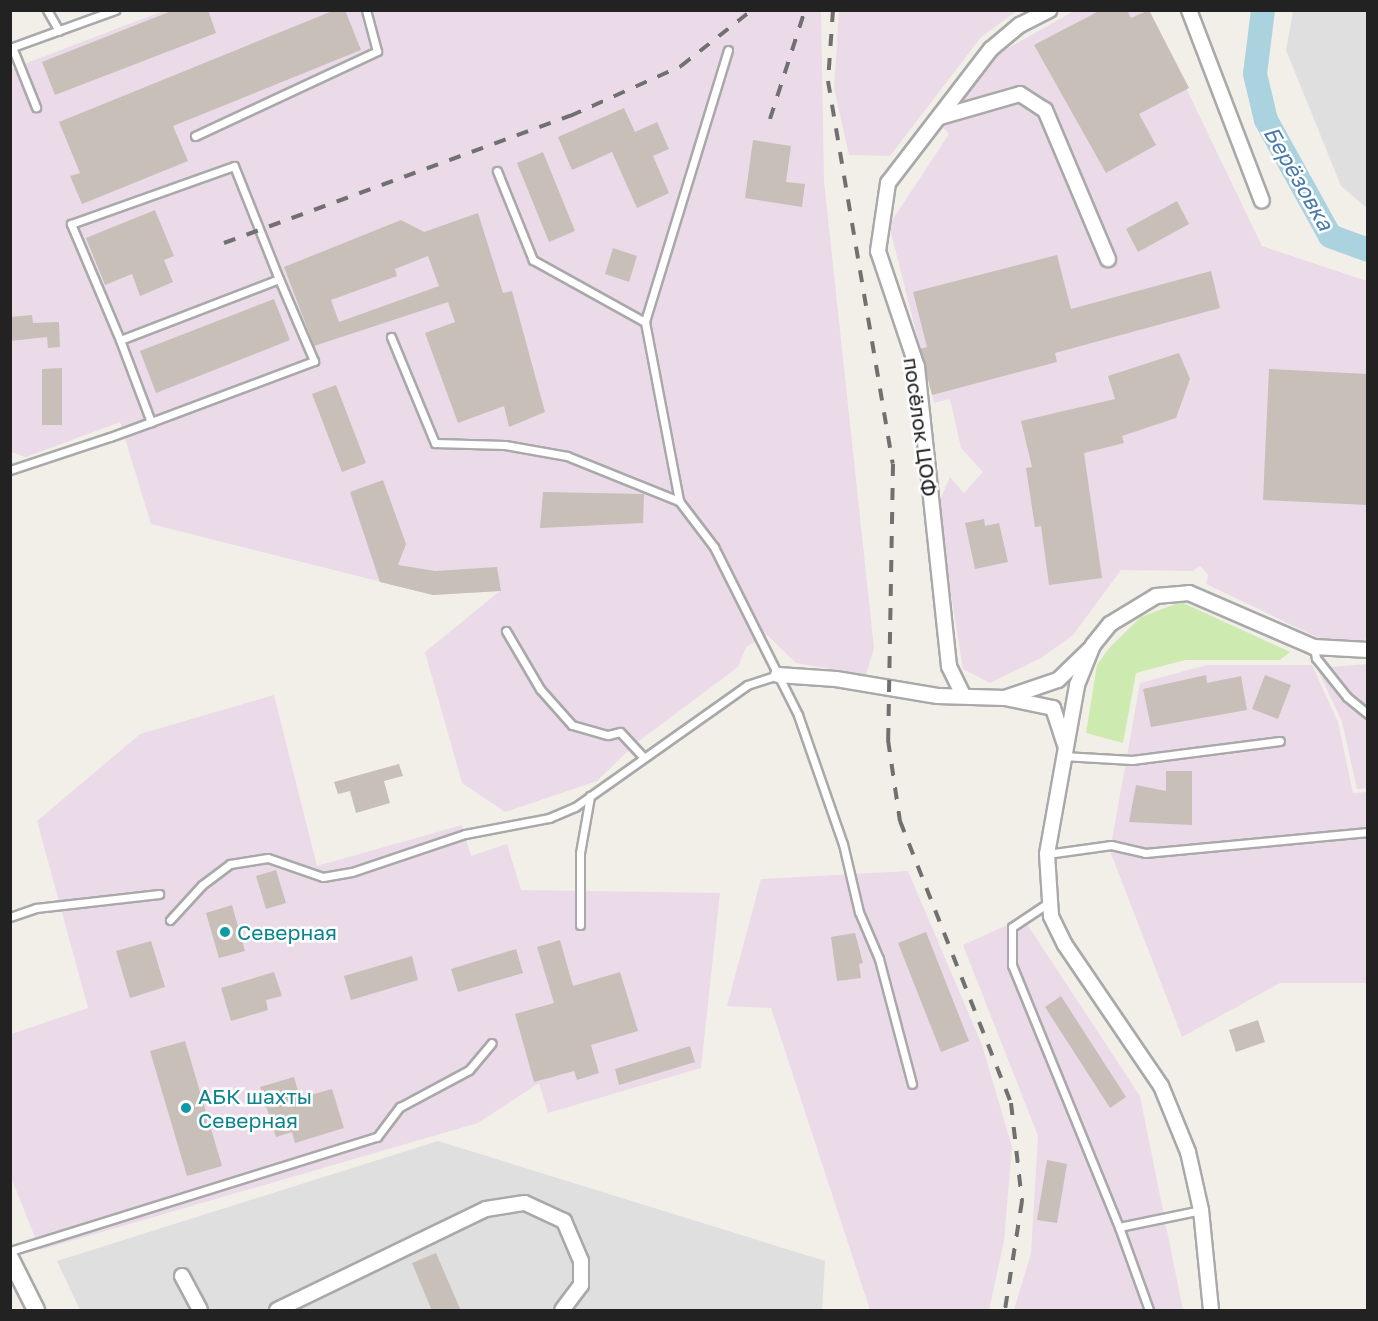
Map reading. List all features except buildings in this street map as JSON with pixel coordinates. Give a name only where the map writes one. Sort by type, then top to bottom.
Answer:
[{"type":"street","name":"посёлок ЦОФ","points":[[963,695],[949,666],[917,367],[878,252],[888,183],[991,49],[1020,25],[1048,10]]},
{"type":"street","points":[[1189,10],[1262,201]]},
{"type":"street","points":[[940,117],[1020,94],[1046,110],[1108,260]]},
{"type":"street","points":[[1005,698],[1058,680],[1129,609],[1156,596],[1188,592],[1314,647],[1368,650]]},
{"type":"street","points":[[1094,645],[1077,686],[1064,751],[1047,854],[1048,903],[1065,945],[1161,1086],[1188,1152],[1201,1210],[1211,1311]]},
{"type":"street","points":[[777,675],[1005,698],[1053,708],[1064,751]]},
{"type":"street","points":[[277,1311],[486,1209],[525,1203],[564,1221],[581,1261],[582,1285],[562,1311]]},
{"type":"street","points":[[10,1258],[36,1311]]},
{"type":"street","points":[[182,1276],[200,1311]]},
{"type":"lane","points":[[47,10],[59,31]]},
{"type":"lane","points":[[36,107],[11,47],[115,10]]},
{"type":"lane","points":[[195,136],[377,51],[366,10]]},
{"type":"lane","points":[[728,50],[645,322],[679,501],[714,547],[798,715],[825,789],[860,912],[879,959],[912,1084]]},
{"type":"lane","points":[[10,470],[150,422],[314,362],[234,166],[71,224],[120,340],[150,422]]},
{"type":"lane","points":[[497,171],[533,260],[645,322]]},
{"type":"lane","points":[[120,340],[279,279]]},
{"type":"lane","points":[[391,337],[435,443],[505,445],[567,456],[679,501]]},
{"type":"lane","points":[[506,631],[540,689],[572,725],[608,735],[620,732],[643,757]]},
{"type":"lane","points":[[1314,647],[1316,658],[1347,697],[1368,714]]},
{"type":"lane","points":[[170,920],[202,885],[230,864],[268,858],[323,877],[352,872],[465,834],[549,818],[590,796],[747,685],[777,675]]},
{"type":"lane","points":[[1064,751],[1132,760],[1280,741]]},
{"type":"lane","points":[[580,925],[580,853],[590,796]]},
{"type":"lane","points":[[1047,854],[1111,845],[1145,853],[1368,832]]},
{"type":"lane","points":[[10,917],[36,908],[159,894]]},
{"type":"lane","points":[[1048,903],[1012,927],[1012,965],[1119,1227],[1149,1311]]},
{"type":"lane","points":[[10,1251],[377,1137],[400,1107],[469,1070],[492,1043]]},
{"type":"lane","points":[[1119,1227],[1201,1210]]},
{"type":"shaded area","points":[[839,10],[1017,11],[981,37],[890,156],[849,155],[834,88]]},
{"type":"shaded area","points":[[163,11],[821,11],[824,181],[874,648],[866,675],[796,663],[767,635],[746,647],[738,667],[635,744],[597,781],[505,812],[462,783],[425,652],[500,591],[433,595],[151,524],[120,422],[26,457],[11,452],[11,69]]},
{"type":"shaded area","points":[[1074,11],[1149,11],[1262,246],[1367,281],[1367,638],[1357,645],[1325,641],[1206,584],[1208,575],[1200,566],[1193,571],[1121,570],[1073,635],[1041,658],[990,683],[963,669],[937,507],[950,477],[964,493],[983,472],[961,448],[950,399],[934,403],[889,225],[949,134],[941,125],[987,60]]},
{"type":"shaded area","points":[[1293,11],[1367,11],[1367,208],[1341,186],[1286,50]]},
{"type":"shaded area","points":[[1367,664],[1367,788],[1357,789],[1342,722],[1317,668]]},
{"type":"shaded area","points":[[1207,665],[1312,665],[1338,722],[1353,793],[1367,792],[1367,983],[1280,983],[1182,1037],[1110,851],[1140,683]]},
{"type":"shaded area","points":[[274,695],[317,866],[462,825],[471,856],[507,844],[521,890],[720,893],[701,1068],[548,1113],[539,1083],[478,1123],[40,1250],[11,1177],[11,1034],[88,1008],[37,821],[140,734]]},
{"type":"shaded area","points":[[908,871],[982,1045],[1012,1147],[1004,1241],[989,1310],[870,1310],[771,1008],[727,1006],[761,879]]},
{"type":"shaded area","points":[[1023,918],[1140,1096],[1183,1310],[1014,1310],[1031,1253],[1038,1136],[963,945]]},
{"type":"shaded area","points":[[438,1141],[825,1261],[822,1310],[80,1310],[57,1261]]},
{"type":"green space","points":[[1181,602],[1290,652],[1280,660],[1185,660],[1136,673],[1123,743],[1086,733],[1097,665],[1109,648],[1141,617]]},
{"type":"waterway","name":"Берёзовка","points":[[1263,10],[1255,74],[1266,120],[1330,236],[1368,250]]},
{"type":"railway","points":[[224,243],[570,116],[681,66],[752,10]]},
{"type":"railway","points":[[770,119],[805,10]]},
{"type":"railway","points":[[833,10],[828,81],[893,464],[888,740],[900,821],[1011,1103],[1022,1201],[1005,1310]]},
{"type":"place","name":"Северная","points":[[225,932]]},
{"type":"place","name":"АБК шахты Северная","points":[[186,1108]]}]
